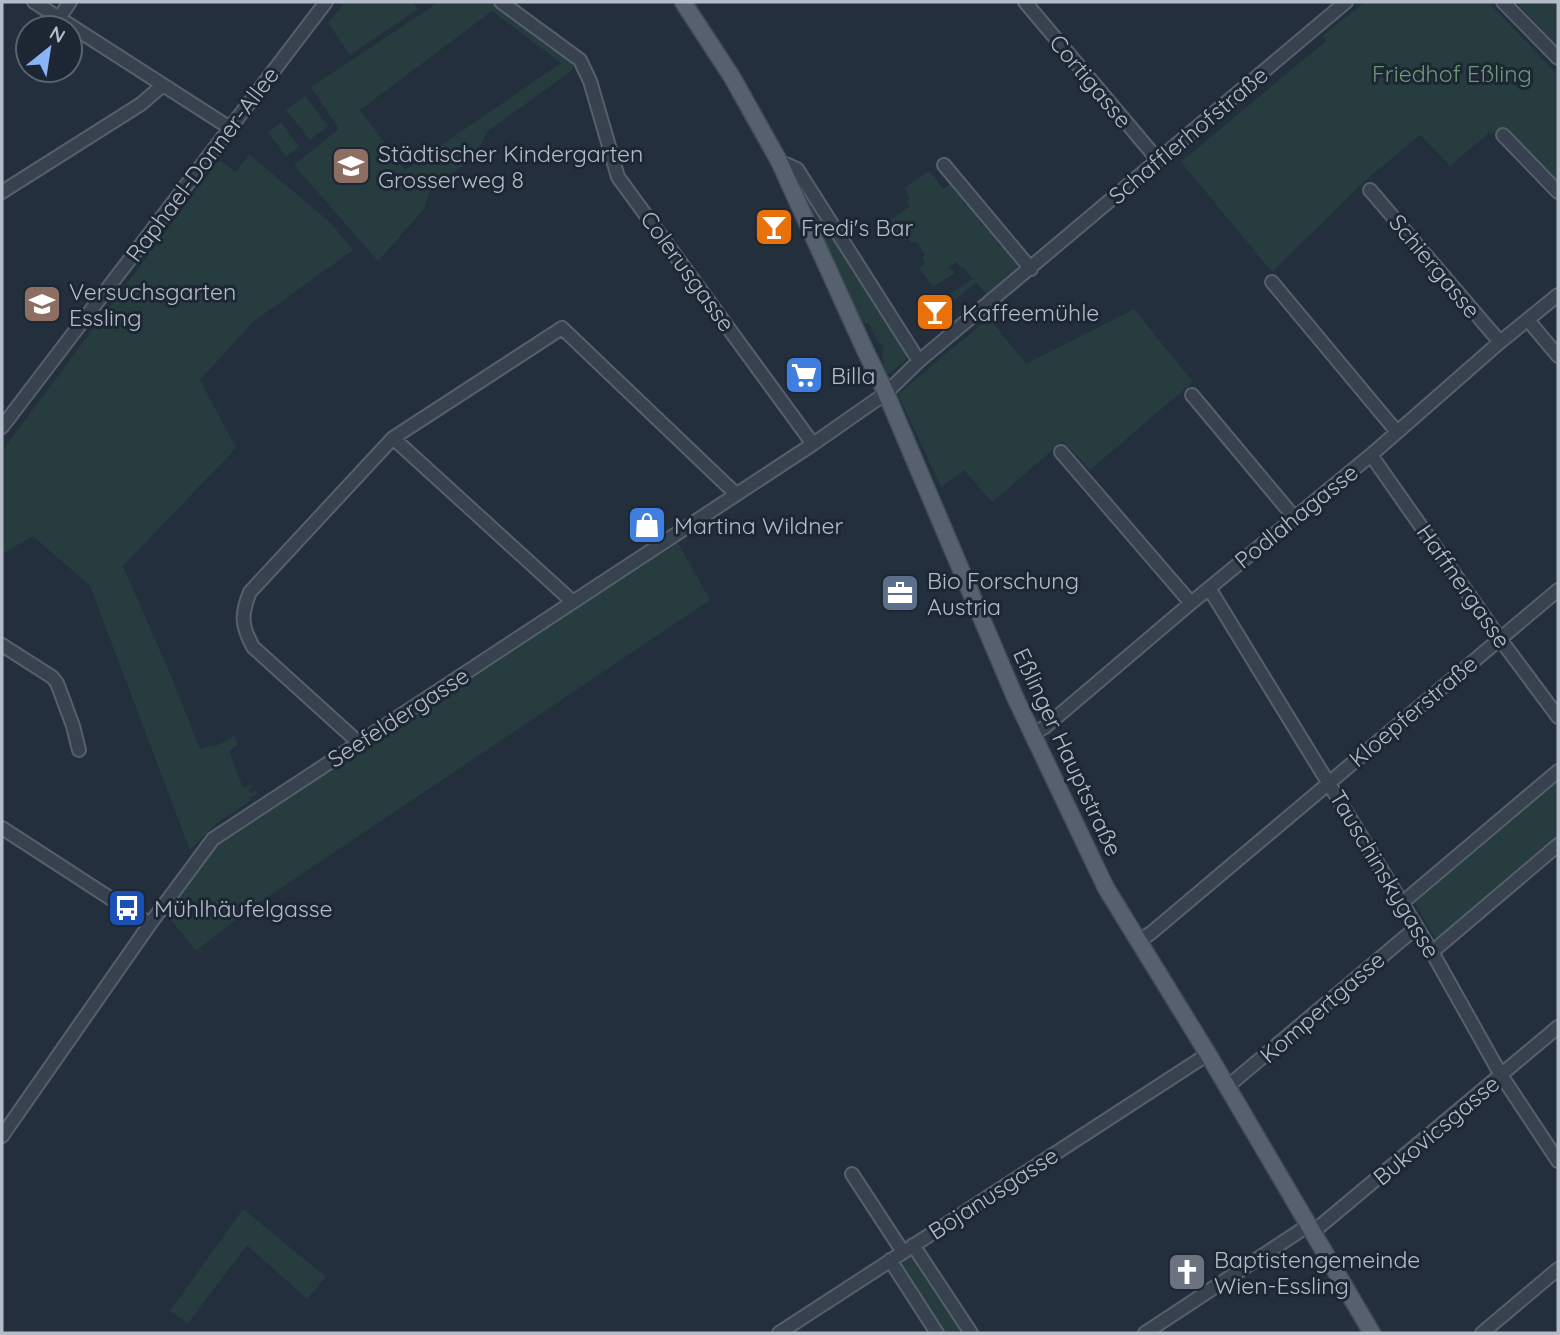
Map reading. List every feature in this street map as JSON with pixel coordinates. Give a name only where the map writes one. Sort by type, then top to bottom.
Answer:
[{"type":"main road","name":"Eßlinger Hauptstraße","points":[[683,2],[732,77],[779,161],[886,393],[1015,697],[1106,888],[1373,1333]]},
{"type":"street","points":[[34,2],[53,14]]},
{"type":"street","name":"Raphael-Donner-Allee","points":[[2,427],[326,2]]},
{"type":"street","name":"Colerusgasse","points":[[501,2],[580,60],[590,81],[618,177],[813,444]]},
{"type":"street","name":"Cortigasse","points":[[1025,2],[1158,160]]},
{"type":"street","name":"Schafflerhofstraße","points":[[886,393],[919,361],[1346,2]]},
{"type":"street","points":[[1503,2],[1558,58]]},
{"type":"street","points":[[84,34],[230,128]]},
{"type":"street","points":[[2,192],[141,104],[163,85]]},
{"type":"street","points":[[1503,135],[1558,192]]},
{"type":"street","name":"Eßlinger Hauptstraße","points":[[779,161],[797,169],[919,361]]},
{"type":"street","points":[[944,165],[1031,269]]},
{"type":"street","name":"Schiergasse","points":[[1370,190],[1500,342]]},
{"type":"street","points":[[1272,282],[1397,432]]},
{"type":"street","name":"Podlahagasse","points":[[1032,734],[1045,727],[1371,455],[1558,295]]},
{"type":"street","points":[[1528,320],[1558,356]]},
{"type":"street","points":[[358,742],[253,647],[244,628],[244,607],[250,592],[393,438],[562,328],[737,494]]},
{"type":"street","name":"Seefeldergasse","points":[[2,1136],[150,923],[213,839],[813,444],[886,393]]},
{"type":"street","points":[[1192,395],[1294,517]]},
{"type":"street","points":[[393,438],[573,602]]},
{"type":"street","points":[[1061,452],[1191,603]]},
{"type":"street","name":"Haffnergasse","points":[[1371,455],[1558,717]]},
{"type":"street","name":"Tauschinskygasse","points":[[1209,588],[1432,952],[1501,1075],[1558,1161]]},
{"type":"street","name":"Kloepferstraße","points":[[1139,941],[1558,590]]},
{"type":"street","points":[[2,645],[52,677],[73,726],[79,750]]},
{"type":"street","points":[[1402,904],[1558,771]]},
{"type":"street","points":[[4,834],[150,923]]},
{"type":"street","points":[[1432,952],[1558,845]]},
{"type":"street","name":"Kompertgasse","points":[[1227,1087],[1417,927]]},
{"type":"street","name":"Bukovicsgasse","points":[[1146,1333],[1311,1228],[1558,1027]]},
{"type":"street","name":"Bojanusgasse","points":[[779,1333],[1208,1054]]},
{"type":"street","points":[[852,1174],[971,1333]]},
{"type":"street","points":[[890,1260],[937,1333]]},
{"type":"street","points":[[1482,1333],[1558,1269]]},
{"type":"green space","points":[[345,2],[412,2],[418,9],[350,55],[328,23]]},
{"type":"green space","points":[[439,2],[490,2],[575,65],[570,72],[488,131],[474,156],[429,192],[424,209],[378,261],[294,165],[339,129],[311,87]],"holes":[[[492,11],[561,63],[405,170],[360,110]]]},
{"type":"green space","name":"Friedhof Eßling","points":[[1365,2],[1488,2],[1558,75],[1558,182],[1503,126],[1497,132],[1490,132],[1450,166],[1420,135],[1368,178],[1272,272],[1181,162],[1326,41],[1323,36]]},
{"type":"green space","points":[[1516,2],[1558,2],[1558,46]]},
{"type":"green space","points":[[305,96],[328,126],[310,140],[286,110]]},
{"type":"green space","points":[[281,122],[299,147],[286,157],[268,132]]},
{"type":"green space","points":[[249,154],[331,223],[353,250],[253,322],[200,380],[236,448],[123,566],[200,749],[212,745],[214,747],[234,736],[238,745],[229,751],[243,788],[252,784],[248,789],[251,793],[256,790],[258,793],[217,823],[190,850],[90,586],[33,536],[2,554],[2,451],[219,160],[236,172]]},
{"type":"green space","points":[[793,171],[908,353],[906,360],[889,374],[885,373],[882,343],[879,344],[869,323],[865,324],[856,316],[790,172]]},
{"type":"green space","points":[[929,171],[943,189],[953,182],[966,197],[962,202],[966,206],[971,203],[983,217],[979,222],[982,226],[987,222],[1000,237],[996,242],[1000,247],[1005,243],[1022,263],[986,294],[976,282],[944,309],[935,298],[942,293],[945,297],[973,279],[956,262],[949,267],[955,273],[933,287],[919,268],[925,263],[922,258],[925,255],[915,241],[911,243],[897,233],[892,237],[884,225],[910,206],[907,201],[910,198],[904,188]]},
{"type":"green space","points":[[1134,309],[1193,382],[1090,470],[1063,441],[992,502],[964,470],[941,487],[898,394],[989,318],[1026,364]]},
{"type":"green space","points":[[678,543],[710,600],[247,911],[196,951],[167,915],[215,847],[310,781]]},
{"type":"green space","points":[[1558,780],[1558,837],[1437,941],[1415,903]]},
{"type":"green space","points":[[243,1209],[326,1277],[307,1299],[247,1245],[188,1323],[170,1311]]},
{"type":"green space","points":[[909,1255],[918,1261],[966,1333],[941,1333],[901,1270],[904,1258]]},
{"type":"place","name":"Städtischer Kindergarten Grosserweg 8","points":[[351,166]]},
{"type":"place","name":"Fredi's Bar","points":[[774,227]]},
{"type":"place","name":"Versuchsgarten Essling","points":[[42,304]]},
{"type":"place","name":"Kaffeemühle","points":[[935,312]]},
{"type":"place","name":"Billa","points":[[804,375]]},
{"type":"place","name":"Martina Wildner","points":[[647,525]]},
{"type":"place","name":"Bio Forschung Austria","points":[[900,593]]},
{"type":"place","name":"Mühlhäufelgasse","points":[[127,908]]},
{"type":"place","name":"Baptistengemeinde Wien-Essling","points":[[1187,1272]]}]
